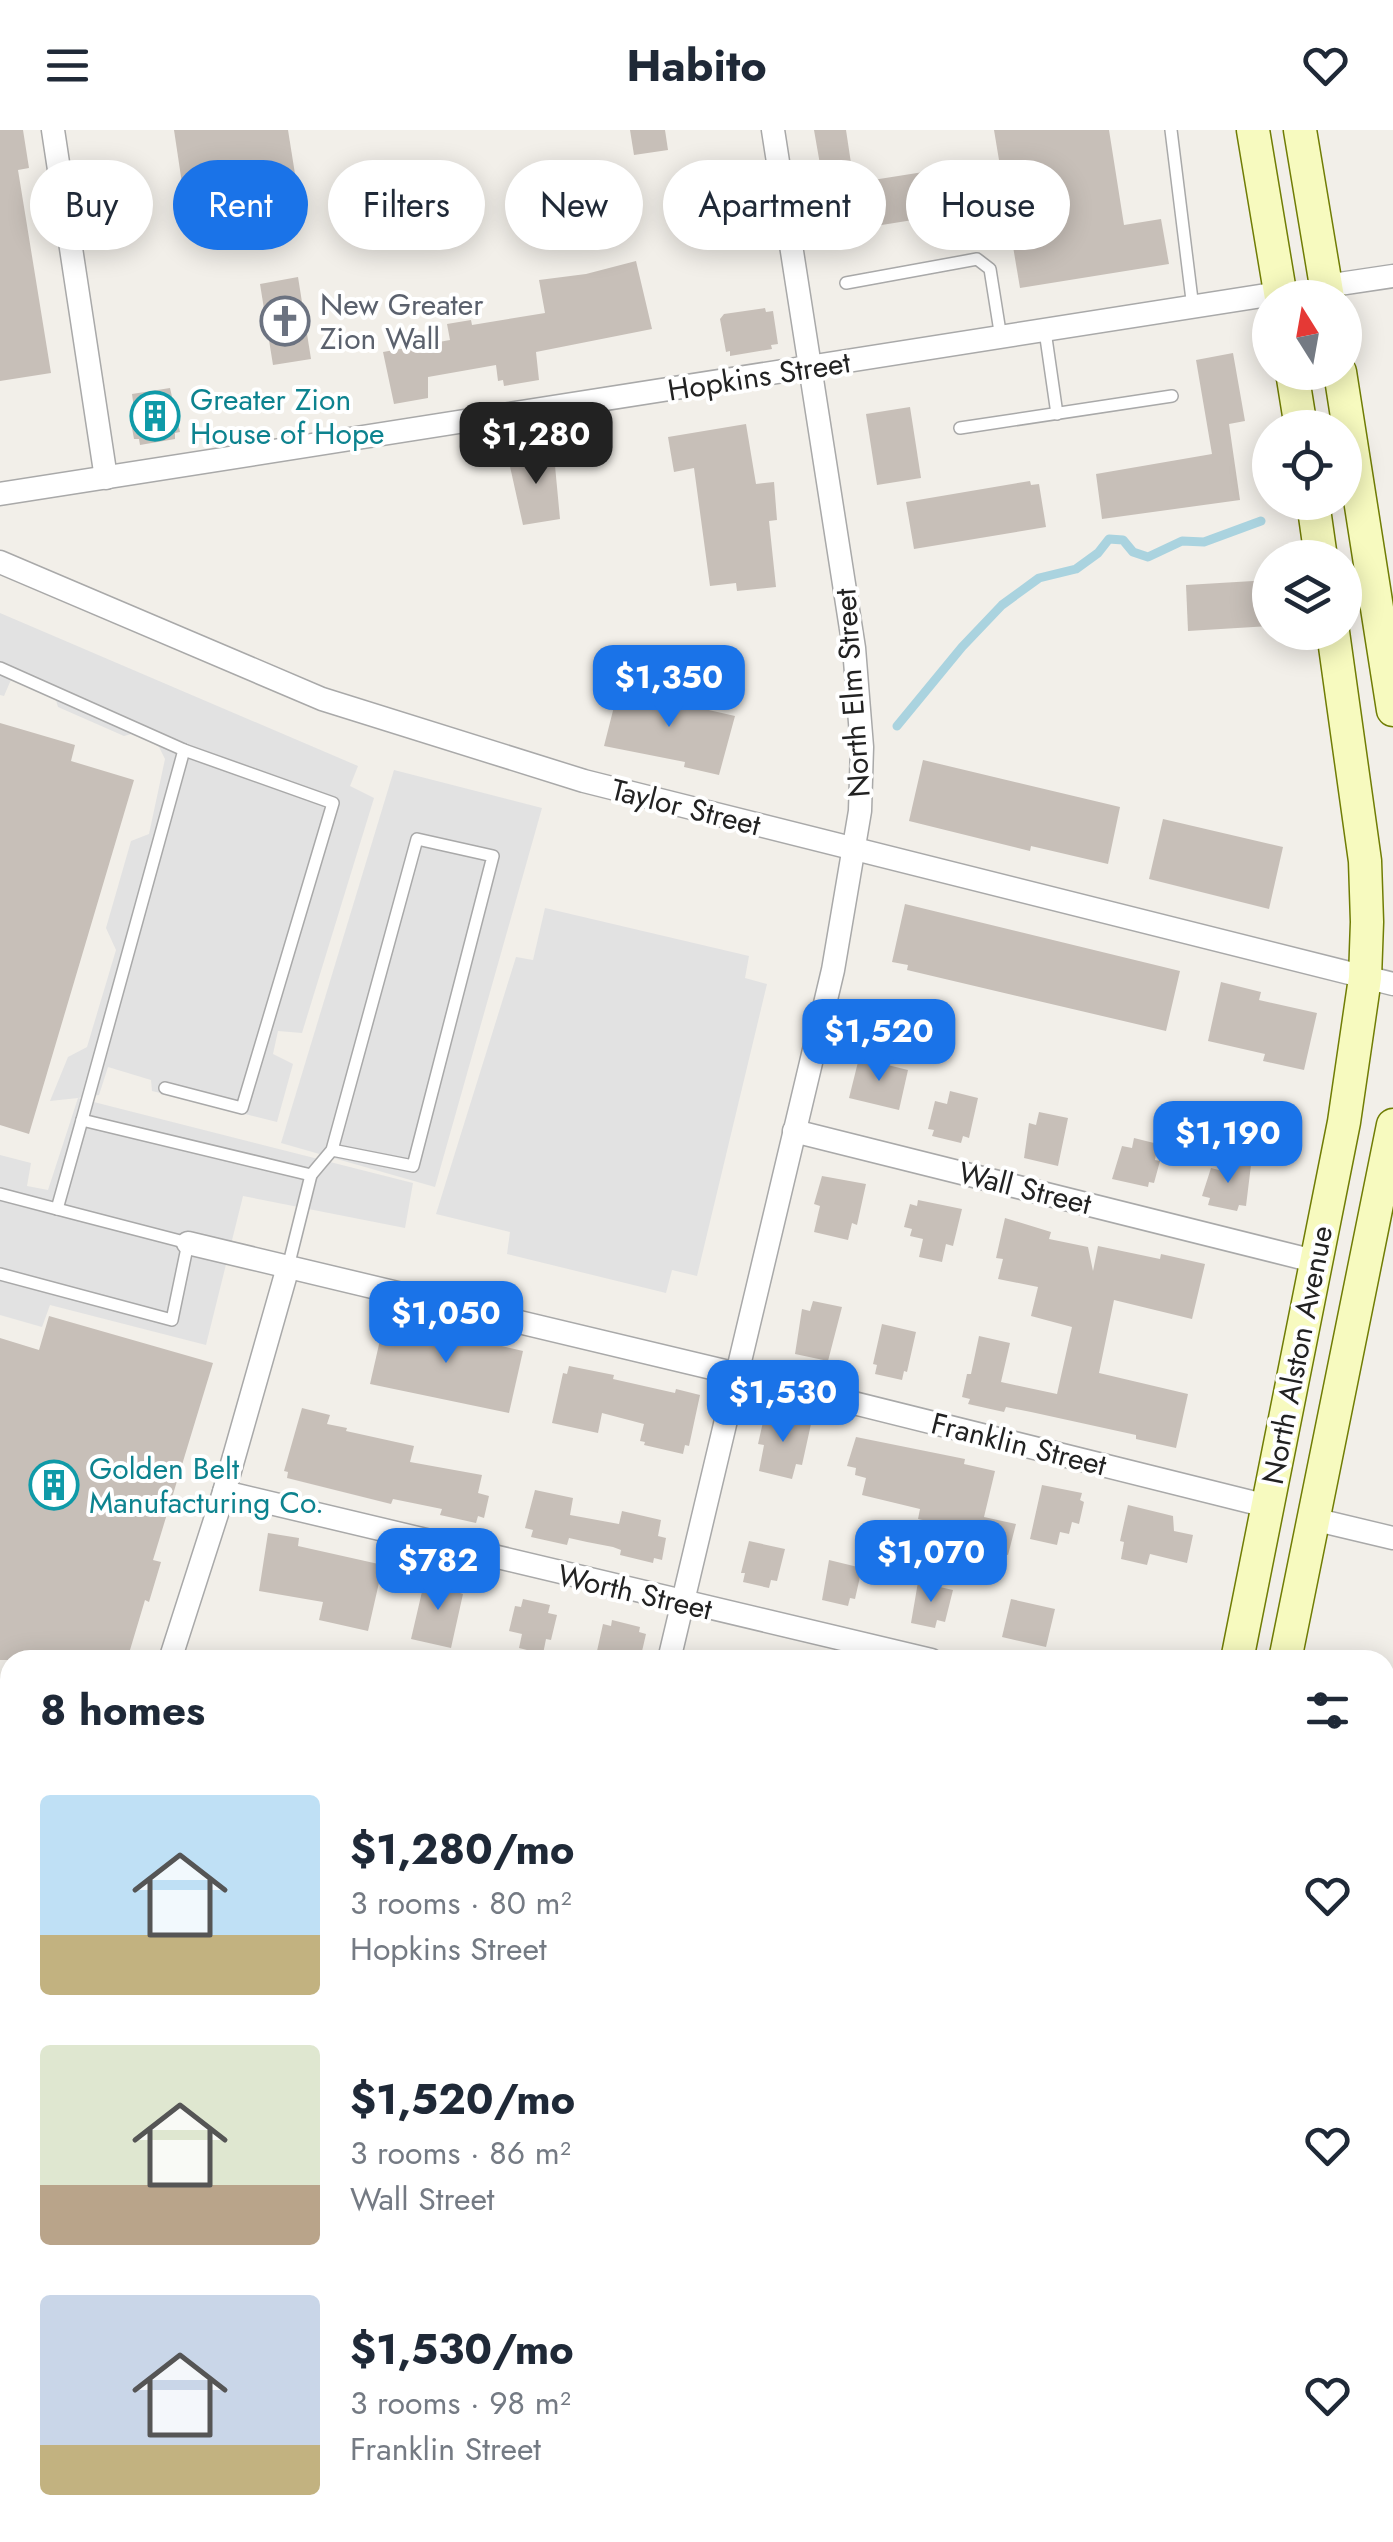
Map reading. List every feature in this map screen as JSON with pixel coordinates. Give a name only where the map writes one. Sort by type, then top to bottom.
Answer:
[{"type":"main road","points":[[1253,130],[1277,280]]},
{"type":"main road","points":[[1300,130],[1325,280]]},
{"type":"main road","points":[[1343,390],[1393,710]]},
{"type":"main road","name":"North Alston Avenue","points":[[1238,1650],[1314,1261],[1379,981],[1367,922],[1365,860],[1336,650]]},
{"type":"main road","name":"North Alston Avenue","points":[[1286,1650],[1393,1125]]},
{"type":"street","points":[[53,130],[106,478]]},
{"type":"street","name":"North Elm Street","points":[[671,1650],[833,970],[854,850],[862,773],[854,648],[773,130]]},
{"type":"street","points":[[1362,284],[1393,276]]},
{"type":"street","name":"Hopkins Street","points":[[0,494],[1252,300]]},
{"type":"street","name":"Taylor Street","points":[[0,562],[322,699],[584,781],[1379,981]]},
{"type":"street","name":"Wall Street","points":[[794,1130],[1314,1261]]},
{"type":"street","name":"Franklin Street","points":[[188,1243],[1267,1506]]},
{"type":"street","points":[[173,1650],[224,1492],[288,1267]]},
{"type":"street","name":"Worth Street","points":[[224,1492],[886,1650]]},
{"type":"street","points":[[1313,1519],[1393,1538]]},
{"type":"lane","points":[[1171,130],[1193,308]]},
{"type":"lane","points":[[846,283],[977,259],[990,268],[1002,338]]},
{"type":"lane","points":[[1046,331],[1056,414]]},
{"type":"lane","points":[[960,428],[1172,396]]},
{"type":"lane","points":[[0,668],[184,750],[333,803],[242,1108],[165,1088]]},
{"type":"lane","points":[[56,1209],[184,750]]},
{"type":"lane","points":[[288,1267],[311,1175],[332,1150],[418,839],[492,856],[414,1166],[332,1150]]},
{"type":"lane","points":[[82,1120],[311,1175]]},
{"type":"lane","points":[[0,1194],[188,1243],[172,1320],[0,1274]]},
{"type":"shaded area","points":[[0,613],[358,766],[350,786],[374,798],[302,1033],[278,1031],[273,1054],[293,1064],[277,1122],[152,1091],[151,1080],[108,1067],[99,1095],[50,1101],[68,1057],[87,1047],[116,950],[106,928],[131,841],[149,834],[165,759],[159,747],[138,732],[124,736],[58,707],[53,690],[13,675],[4,696],[0,695]]},
{"type":"shaded area","points":[[394,770],[542,808],[435,1187],[281,1143]]},
{"type":"shaded area","points":[[545,908],[749,956],[745,978],[767,984],[697,1276],[672,1270],[666,1293],[507,1254],[510,1232],[436,1214],[516,957],[533,960]]},
{"type":"shaded area","points":[[78,1098],[413,1183],[405,1228],[243,1196],[206,1345],[50,1305],[42,1327],[0,1315],[0,1155],[31,1163],[27,1186],[48,1190]]},
{"type":"building","points":[[0,130],[23,130],[29,168],[18,170],[51,373],[0,381]]},
{"type":"building","points":[[174,130],[288,130],[293,160],[178,160]]},
{"type":"building","points":[[630,130],[665,130],[668,150],[634,155]]},
{"type":"building","points":[[814,130],[846,130],[851,160],[819,160]]},
{"type":"building","points":[[994,130],[1109,130],[1124,225],[1161,219],[1169,264],[1020,288],[1014,250],[1070,250],[1070,160],[999,160]]},
{"type":"building","points":[[906,175],[906,221],[886,224],[886,178]]},
{"type":"building","points":[[636,261],[652,329],[536,352],[539,380],[504,386],[503,380],[498,381],[496,365],[428,377],[428,398],[394,404],[383,352],[450,340],[447,324],[471,320],[472,325],[545,313],[539,280],[586,274]]},
{"type":"building","name":"New Greater Zion Wall","points":[[298,277],[311,359],[273,365],[260,284]]},
{"type":"building","points":[[765,308],[766,312],[773,311],[778,344],[771,345],[772,349],[730,356],[720,319],[724,314]]},
{"type":"building","points":[[1233,353],[1245,421],[1229,424],[1240,500],[1102,519],[1096,474],[1212,454],[1196,360]]},
{"type":"building","name":"Greater Zion House of Hope","points":[[170,388],[180,432],[175,433],[175,439],[140,445],[139,439],[134,439],[130,417],[135,416],[132,394]]},
{"type":"building","points":[[910,407],[921,478],[877,485],[866,414]]},
{"type":"building","points":[[746,424],[756,484],[774,482],[777,520],[769,521],[776,587],[737,591],[736,583],[710,586],[694,468],[674,472],[668,437]]},
{"type":"building","points":[[548,449],[549,456],[554,455],[560,519],[523,525],[509,462],[524,460],[523,453]]},
{"type":"building","points":[[1030,481],[1031,485],[1039,484],[1046,527],[914,549],[906,502]]},
{"type":"building","points":[[1252,581],[1252,627],[1188,631],[1186,585]]},
{"type":"building","points":[[620,683],[658,693],[656,698],[735,716],[719,775],[684,767],[685,762],[604,746]]},
{"type":"building","points":[[0,723],[75,745],[71,761],[134,780],[29,1134],[0,1125]]},
{"type":"building","points":[[923,760],[1120,807],[1108,864],[1031,846],[1030,851],[909,821]]},
{"type":"building","points":[[1163,819],[1283,847],[1269,909],[1149,879]]},
{"type":"building","points":[[905,904],[1180,971],[1166,1031],[907,970],[908,965],[892,962]]},
{"type":"building","points":[[1221,982],[1261,992],[1259,1000],[1317,1013],[1304,1070],[1263,1061],[1265,1054],[1208,1041]]},
{"type":"building","points":[[859,1058],[908,1070],[899,1110],[849,1098]]},
{"type":"building","points":[[950,1091],[978,1098],[969,1138],[963,1136],[961,1143],[932,1136],[934,1130],[928,1129],[935,1101],[947,1104]]},
{"type":"building","points":[[1039,1112],[1068,1118],[1058,1166],[1024,1158],[1029,1123],[1036,1125]]},
{"type":"building","points":[[1134,1138],[1158,1144],[1155,1160],[1160,1161],[1154,1183],[1149,1182],[1148,1187],[1112,1179],[1122,1146],[1132,1148]]},
{"type":"building","points":[[1226,1160],[1251,1165],[1246,1206],[1239,1205],[1237,1211],[1208,1205],[1210,1198],[1202,1196],[1211,1168],[1223,1171]]},
{"type":"building","points":[[822,1176],[866,1184],[857,1225],[852,1223],[848,1240],[814,1232],[820,1206],[814,1204]]},
{"type":"building","points":[[918,1200],[962,1209],[953,1246],[946,1244],[942,1262],[919,1257],[923,1239],[910,1236],[912,1229],[904,1227],[910,1204],[917,1206]]},
{"type":"building","points":[[1005,1218],[1051,1232],[1049,1239],[1088,1247],[1093,1271],[1098,1246],[1205,1264],[1192,1319],[1114,1300],[1099,1373],[1188,1394],[1176,1448],[1031,1412],[1006,1407],[1004,1412],[968,1404],[970,1399],[962,1397],[979,1336],[1010,1343],[1001,1382],[1057,1394],[1072,1327],[1031,1316],[1038,1287],[998,1279],[1003,1259],[996,1258]]},
{"type":"building","points":[[813,1301],[842,1307],[828,1361],[795,1354],[802,1309],[810,1311]]},
{"type":"building","name":"Golden Belt Manufacturing Co.","points":[[49,1316],[213,1363],[153,1560],[161,1562],[130,1650],[0,1650],[0,1338],[39,1350]]},
{"type":"building","points":[[385,1318],[523,1351],[509,1413],[370,1384]]},
{"type":"building","points":[[882,1324],[916,1332],[902,1380],[875,1374],[877,1365],[873,1364]]},
{"type":"building","points":[[569,1366],[675,1393],[676,1389],[700,1395],[689,1446],[685,1445],[683,1454],[644,1445],[640,1441],[644,1424],[602,1413],[598,1433],[552,1423],[563,1373],[567,1374]]},
{"type":"building","points":[[302,1408],[330,1415],[327,1424],[347,1428],[346,1431],[414,1446],[410,1462],[482,1475],[478,1493],[489,1496],[484,1518],[478,1516],[476,1523],[440,1515],[442,1509],[393,1499],[391,1504],[287,1478],[288,1472],[284,1471]]},
{"type":"building","points":[[765,1413],[811,1424],[802,1465],[796,1464],[792,1479],[759,1471],[764,1445],[758,1444]]},
{"type":"building","points":[[856,1437],[965,1459],[964,1464],[995,1471],[984,1517],[1016,1524],[1008,1555],[970,1547],[973,1531],[918,1519],[920,1509],[862,1495],[866,1478],[855,1475],[856,1468],[847,1466]]},
{"type":"building","points":[[1042,1485],[1082,1493],[1079,1524],[1072,1522],[1069,1534],[1060,1532],[1057,1545],[1030,1539]]},
{"type":"building","points":[[535,1490],[573,1498],[570,1515],[619,1524],[622,1511],[661,1520],[658,1536],[666,1538],[662,1560],[654,1558],[653,1563],[620,1555],[621,1550],[613,1547],[569,1538],[567,1545],[531,1537],[533,1530],[525,1528]]},
{"type":"building","points":[[1128,1505],[1173,1516],[1174,1531],[1193,1535],[1187,1563],[1150,1554],[1147,1565],[1121,1559],[1124,1542],[1120,1541]]},
{"type":"building","points":[[268,1533],[299,1538],[298,1546],[383,1565],[368,1631],[319,1620],[323,1602],[259,1591]]},
{"type":"building","points":[[749,1541],[785,1549],[777,1581],[771,1580],[769,1588],[743,1582],[745,1573],[741,1573]]},
{"type":"building","points":[[829,1560],[862,1568],[855,1599],[850,1598],[848,1606],[822,1600]]},
{"type":"building","points":[[430,1577],[459,1584],[457,1592],[463,1594],[451,1648],[411,1639],[424,1583],[429,1584]]},
{"type":"building","points":[[918,1582],[953,1590],[945,1622],[937,1620],[935,1628],[911,1623]]},
{"type":"building","points":[[523,1599],[550,1605],[548,1613],[557,1615],[551,1640],[546,1639],[544,1650],[519,1648],[522,1634],[509,1631],[515,1606],[521,1607]]},
{"type":"building","points":[[1011,1599],[1055,1609],[1046,1647],[1002,1637]]},
{"type":"building","points":[[612,1620],[640,1627],[639,1632],[646,1634],[642,1650],[597,1650],[603,1624],[611,1626]]},
{"type":"waterway","points":[[897,726],[1002,605],[1039,578],[1076,569],[1109,539],[1123,540],[1133,552],[1148,557],[1182,541],[1204,542],[1261,521]]},
{"type":"place","name":"New Greater Zion Wall","points":[[285,321]]},
{"type":"place","name":"Greater Zion House of Hope","points":[[155,416]]},
{"type":"place","name":"Golden Belt Manufacturing Co.","points":[[54,1485]]}]
